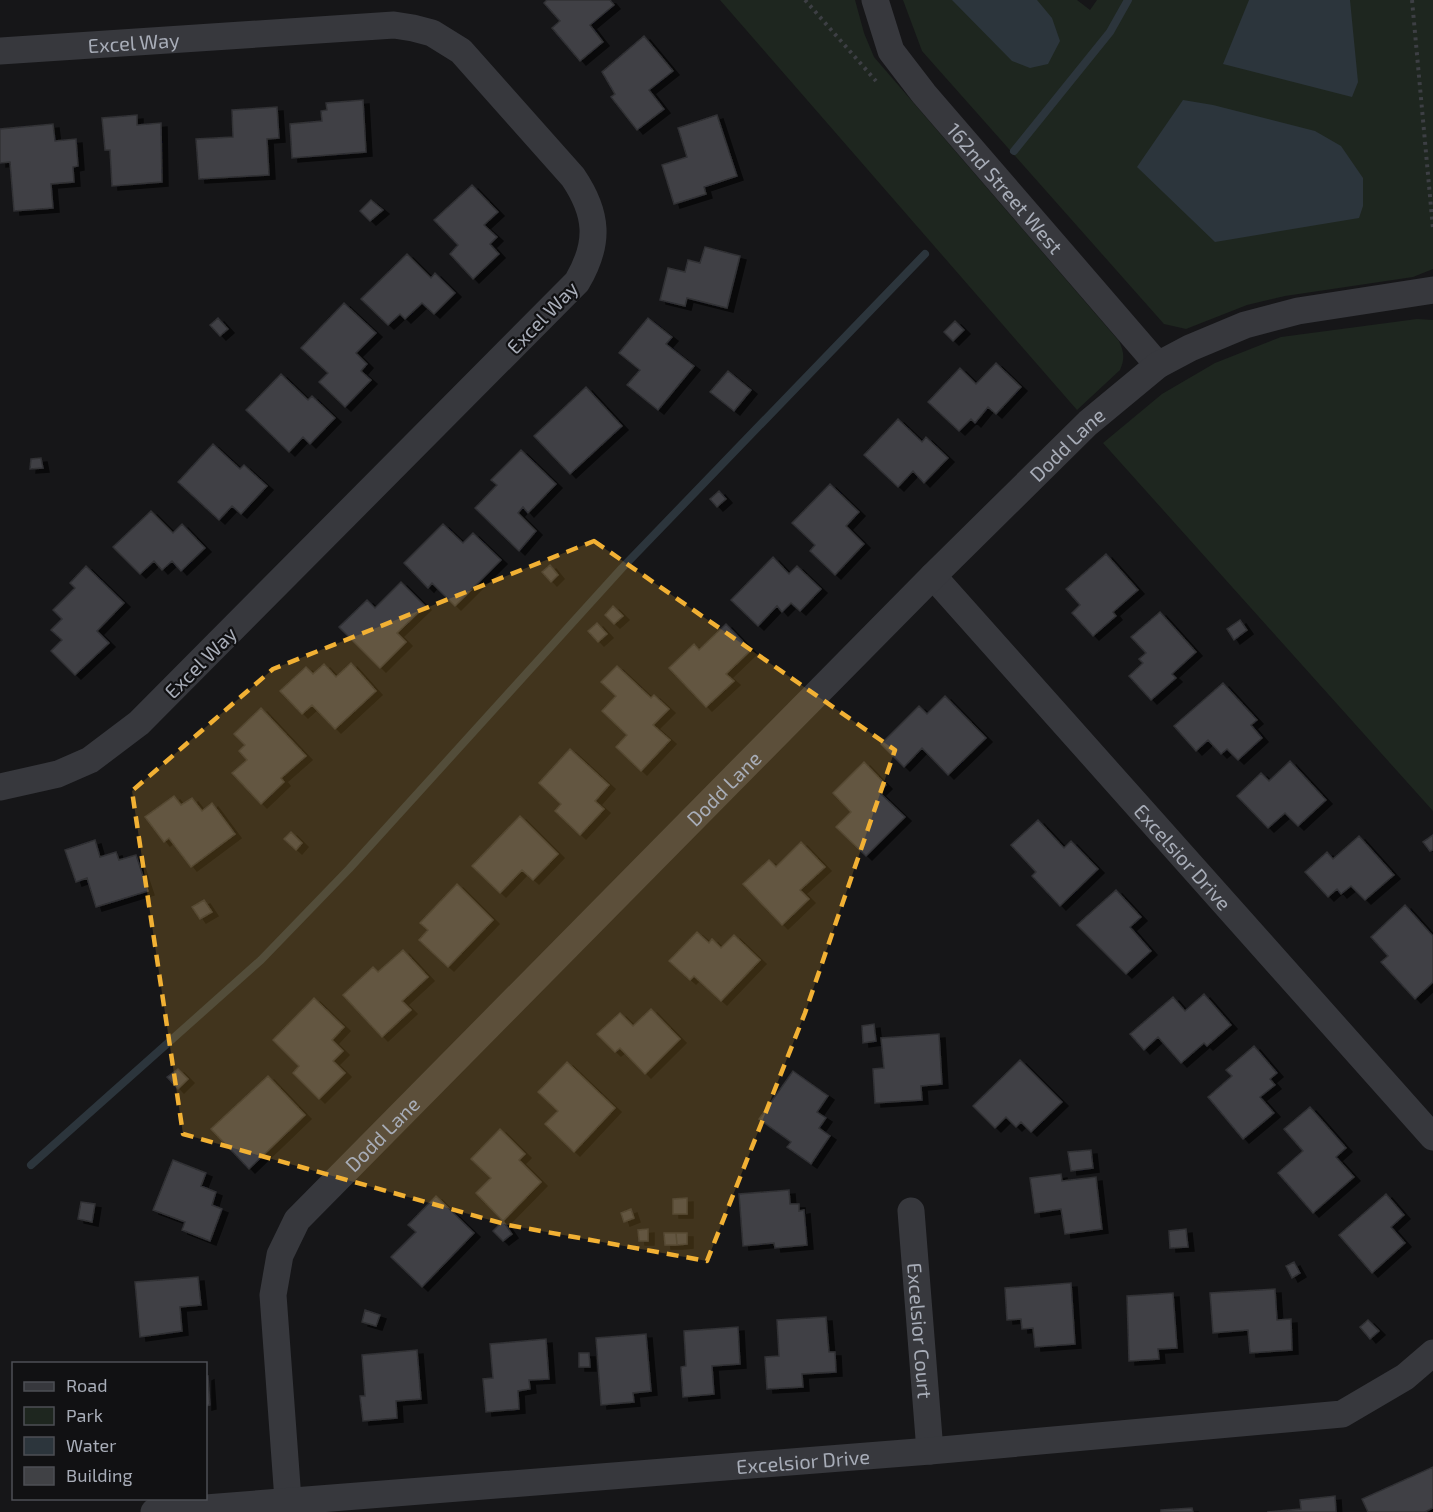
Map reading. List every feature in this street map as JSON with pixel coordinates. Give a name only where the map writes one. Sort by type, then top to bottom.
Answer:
[{"type":"street","name":"162nd Street West","points":[[875,0],[891,51],[924,94],[1158,365]]},
{"type":"street","name":"Excel Way","points":[[0,51],[394,26],[432,33],[461,51],[573,177],[586,196],[594,232],[592,250],[578,282],[139,723],[90,760],[58,774],[0,787]]},
{"type":"street","name":"Dodd Lane","points":[[288,1500],[273,1295],[280,1255],[297,1220],[933,576],[1088,423],[1158,365],[1190,348],[1245,325],[1298,311],[1433,290]]},
{"type":"street","name":"Excelsior Drive","points":[[933,576],[1433,1137]]},
{"type":"street","name":"Excelsior Court","points":[[911,1211],[930,1450]]},
{"type":"street","name":"Excelsior Drive","points":[[154,1512],[930,1450],[1341,1414],[1405,1377],[1433,1353]]},
{"type":"path","points":[[1412,0],[1433,230]]},
{"type":"highlighted area","points":[[594,541],[895,750],[805,1013],[707,1261],[508,1225],[183,1134],[132,791],[273,669]]},
{"type":"green space","points":[[720,0],[855,0],[864,33],[874,57],[1119,341],[1123,356],[1120,370],[1077,410]]},
{"type":"green space","points":[[903,0],[1077,0],[1090,10],[1097,0],[1433,0],[1433,269],[1413,277],[1285,296],[1247,305],[1186,329],[1164,324],[922,51]]},
{"type":"green space","points":[[1417,319],[1433,320],[1433,811],[1103,443],[1162,394],[1215,363],[1281,337]]},
{"type":"water","points":[[952,0],[1037,0],[1052,18],[1060,41],[1048,64],[1030,68],[1012,61]]},
{"type":"water","points":[[1249,0],[1350,0],[1358,82],[1352,97],[1223,64]]},
{"type":"water","points":[[1183,100],[1213,105],[1315,131],[1341,146],[1363,178],[1363,206],[1359,218],[1215,242],[1137,167]]},
{"type":"building","points":[[547,0],[610,0],[614,5],[590,25],[603,42],[580,61],[552,28],[560,21],[544,3]]},
{"type":"building","points":[[644,36],[673,71],[649,90],[664,109],[637,130],[611,97],[615,94],[602,72]]},
{"type":"building","points":[[363,100],[366,152],[292,158],[290,124],[322,121],[321,111],[327,110],[326,103]]},
{"type":"building","points":[[277,107],[279,138],[267,139],[269,175],[199,179],[196,139],[233,137],[232,110]]},
{"type":"building","points":[[137,115],[137,125],[161,123],[162,182],[112,186],[110,150],[105,150],[102,118]]},
{"type":"building","points":[[717,115],[737,176],[704,187],[706,194],[674,204],[662,165],[687,157],[678,128]]},
{"type":"building","points":[[53,124],[55,141],[76,139],[78,166],[73,167],[74,182],[51,184],[53,208],[14,211],[10,162],[0,163],[0,129]]},
{"type":"building","points":[[472,185],[498,212],[484,225],[497,237],[490,244],[499,254],[473,279],[450,254],[458,245],[434,220]]},
{"type":"building","points":[[371,200],[383,210],[370,221],[360,211]]},
{"type":"building","points":[[705,247],[740,256],[727,308],[687,298],[685,306],[660,300],[668,268],[685,272],[688,260],[700,263]]},
{"type":"building","points":[[407,254],[431,278],[435,273],[455,293],[434,314],[422,303],[405,319],[400,314],[388,325],[361,299]]},
{"type":"building","points":[[344,303],[376,333],[356,353],[367,364],[361,371],[371,380],[345,407],[319,382],[328,373],[301,348]]},
{"type":"building","points":[[218,318],[228,329],[220,336],[210,325]]},
{"type":"building","points":[[648,318],[672,337],[666,344],[694,366],[658,410],[627,385],[640,370],[619,353]]},
{"type":"building","points":[[955,321],[964,330],[953,341],[944,332]]},
{"type":"building","points":[[996,363],[1021,387],[996,414],[988,407],[975,423],[971,419],[959,431],[928,402],[960,368],[976,384]]},
{"type":"building","points":[[728,371],[751,390],[734,411],[710,392]]},
{"type":"building","points":[[281,374],[308,400],[312,396],[335,418],[310,444],[303,437],[289,452],[246,410]]},
{"type":"building","points":[[586,387],[622,426],[570,474],[534,436]]},
{"type":"building","points":[[898,419],[922,442],[926,437],[948,458],[924,483],[913,471],[898,487],[864,455]]},
{"type":"building","points":[[213,444],[240,469],[244,465],[267,486],[241,514],[232,506],[219,520],[178,482]]},
{"type":"building","points":[[521,450],[556,484],[528,513],[523,507],[518,513],[536,531],[519,551],[475,508],[497,485],[491,480]]},
{"type":"building","points":[[41,458],[43,468],[30,469],[31,459]]},
{"type":"building","points":[[830,484],[859,512],[846,526],[864,544],[835,575],[810,551],[815,545],[792,523]]},
{"type":"building","points":[[719,491],[726,499],[717,507],[710,499]]},
{"type":"building","points":[[151,511],[173,533],[182,524],[205,548],[181,571],[172,561],[162,570],[154,561],[140,574],[113,547]]},
{"type":"building","points":[[443,524],[463,543],[473,533],[501,560],[455,606],[432,583],[428,588],[404,563]]},
{"type":"building","points":[[1106,554],[1138,590],[1113,612],[1116,616],[1093,636],[1072,613],[1080,605],[1066,589]]},
{"type":"building","points":[[773,557],[789,574],[797,566],[821,589],[800,611],[791,603],[782,612],[777,606],[758,626],[731,600]]},
{"type":"building","points":[[550,565],[558,575],[551,582],[542,572]]},
{"type":"building","points":[[86,566],[124,603],[97,631],[109,643],[75,675],[51,651],[62,640],[51,630],[62,619],[53,610],[75,588],[70,583]]},
{"type":"building","points":[[401,582],[425,606],[397,633],[406,642],[380,668],[339,627],[367,600],[375,608]]},
{"type":"building","points":[[613,606],[623,616],[614,624],[605,615]]},
{"type":"building","points":[[1160,612],[1196,652],[1172,674],[1176,678],[1151,700],[1129,676],[1143,663],[1139,659],[1146,653],[1131,637]]},
{"type":"building","points":[[1240,620],[1247,630],[1234,640],[1227,629]]},
{"type":"building","points":[[597,623],[607,634],[598,642],[588,631]]},
{"type":"building","points":[[726,624],[751,650],[726,674],[734,681],[706,707],[669,668],[694,644],[699,650]]},
{"type":"building","points":[[351,663],[376,691],[335,729],[312,705],[302,714],[280,691],[306,667],[313,674],[324,664],[336,677]]},
{"type":"building","points":[[617,666],[651,698],[654,695],[669,709],[653,725],[670,740],[641,771],[616,747],[627,735],[602,711],[616,696],[601,682]]},
{"type":"building","points":[[1223,683],[1257,720],[1251,725],[1262,738],[1238,760],[1227,749],[1221,754],[1208,740],[1196,751],[1174,726]]},
{"type":"building","points":[[945,696],[986,738],[948,775],[922,748],[904,767],[881,744],[919,706],[927,714]]},
{"type":"building","points":[[261,708],[306,756],[281,778],[284,782],[261,804],[232,773],[247,760],[239,751],[245,745],[234,734]]},
{"type":"building","points":[[570,749],[609,785],[595,801],[604,809],[580,835],[555,811],[561,804],[539,783]]},
{"type":"building","points":[[1290,761],[1326,800],[1298,826],[1285,813],[1268,828],[1237,796],[1261,773],[1269,781]]},
{"type":"building","points":[[864,762],[886,785],[879,792],[905,817],[866,856],[836,827],[851,812],[833,793]]},
{"type":"building","points":[[174,796],[181,805],[192,798],[202,811],[212,803],[235,834],[191,867],[169,838],[164,842],[145,817]]},
{"type":"building","points":[[520,816],[558,854],[533,880],[522,870],[500,893],[472,866]]},
{"type":"building","points":[[1038,820],[1064,848],[1071,841],[1098,869],[1060,906],[1032,876],[1036,872],[1011,845]]},
{"type":"building","points":[[291,832],[302,843],[296,850],[284,839]]},
{"type":"building","points":[[1433,835],[1433,850],[1430,851],[1423,842]]},
{"type":"building","points":[[1359,836],[1394,875],[1365,900],[1351,886],[1341,894],[1337,889],[1328,897],[1305,872],[1327,852],[1333,859]]},
{"type":"building","points":[[95,840],[100,857],[116,852],[119,860],[136,855],[148,891],[96,907],[87,878],[76,882],[65,850]]},
{"type":"building","points":[[801,842],[825,867],[800,890],[809,899],[782,925],[743,884],[769,860],[776,867]]},
{"type":"building","points":[[457,884],[493,920],[448,967],[419,940],[428,930],[420,923]]},
{"type":"building","points":[[1116,890],[1141,917],[1130,927],[1151,951],[1126,974],[1077,925]]},
{"type":"building","points":[[204,900],[212,912],[200,919],[192,907]]},
{"type":"building","points":[[1405,905],[1433,936],[1433,982],[1415,999],[1381,962],[1388,956],[1371,937]]},
{"type":"building","points":[[697,932],[709,943],[712,939],[721,948],[734,935],[760,960],[721,1001],[694,976],[690,980],[669,961]]},
{"type":"building","points":[[403,950],[428,977],[402,1001],[411,1010],[382,1037],[343,995],[373,967],[378,972]]},
{"type":"building","points":[[1204,994],[1231,1025],[1207,1046],[1204,1043],[1181,1063],[1158,1037],[1144,1050],[1130,1034],[1173,997],[1185,1011]]},
{"type":"building","points":[[314,998],[344,1027],[332,1040],[343,1051],[333,1061],[345,1073],[319,1099],[293,1073],[299,1066],[273,1040]]},
{"type":"building","points":[[651,1009],[680,1039],[645,1074],[620,1048],[615,1052],[597,1034],[620,1013],[633,1026]]},
{"type":"building","points":[[874,1024],[876,1041],[863,1043],[862,1026]]},
{"type":"building","points":[[939,1034],[942,1084],[921,1086],[922,1100],[875,1103],[873,1069],[884,1068],[881,1038]]},
{"type":"building","points":[[1254,1046],[1277,1073],[1270,1079],[1275,1085],[1260,1097],[1274,1113],[1243,1139],[1208,1097],[1232,1076],[1226,1070]]},
{"type":"building","points":[[1020,1060],[1062,1102],[1031,1132],[1021,1122],[1016,1127],[1006,1117],[995,1128],[973,1106]]},
{"type":"building","points":[[567,1062],[615,1108],[574,1152],[545,1124],[558,1111],[538,1092]]},
{"type":"building","points":[[178,1069],[188,1079],[178,1089],[167,1077]]},
{"type":"building","points":[[793,1071],[828,1096],[817,1112],[826,1118],[819,1128],[830,1136],[811,1164],[787,1147],[791,1142],[759,1119]]},
{"type":"building","points":[[268,1076],[305,1115],[249,1169],[211,1129]]},
{"type":"building","points":[[1310,1107],[1346,1148],[1336,1157],[1354,1177],[1313,1213],[1278,1173],[1303,1151],[1284,1129]]},
{"type":"building","points":[[500,1129],[525,1154],[519,1160],[541,1182],[503,1221],[476,1193],[491,1178],[471,1159]]},
{"type":"building","points":[[1091,1150],[1093,1168],[1071,1171],[1068,1152]]},
{"type":"building","points":[[173,1160],[206,1173],[201,1186],[216,1192],[212,1205],[222,1209],[210,1241],[182,1230],[185,1222],[153,1210]]},
{"type":"building","points":[[1061,1174],[1062,1181],[1096,1177],[1102,1229],[1065,1234],[1061,1209],[1035,1213],[1030,1178]]},
{"type":"building","points":[[789,1190],[790,1204],[799,1204],[799,1211],[804,1210],[807,1245],[775,1248],[774,1243],[743,1246],[739,1194]]},
{"type":"building","points":[[1386,1194],[1404,1215],[1391,1227],[1405,1243],[1372,1273],[1339,1235]]},
{"type":"building","points":[[436,1196],[474,1233],[422,1287],[391,1257],[416,1232],[408,1225]]},
{"type":"building","points":[[687,1198],[687,1214],[673,1214],[673,1199]]},
{"type":"building","points":[[81,1202],[95,1204],[92,1222],[78,1219]]},
{"type":"building","points":[[631,1209],[634,1218],[624,1222],[621,1213]]},
{"type":"building","points":[[503,1221],[512,1234],[503,1241],[493,1231]]},
{"type":"building","points":[[648,1229],[648,1241],[639,1241],[638,1230]]},
{"type":"building","points":[[1186,1229],[1188,1247],[1170,1248],[1169,1231]]},
{"type":"building","points":[[664,1233],[676,1233],[677,1245],[665,1245]]},
{"type":"building","points":[[676,1233],[687,1233],[687,1244],[677,1245]]},
{"type":"building","points":[[1294,1262],[1300,1273],[1292,1278],[1286,1266]]},
{"type":"building","points":[[198,1277],[201,1305],[180,1307],[182,1331],[140,1337],[135,1282]]},
{"type":"building","points":[[1071,1283],[1075,1344],[1035,1347],[1033,1328],[1022,1329],[1021,1319],[1007,1320],[1005,1288]]},
{"type":"building","points":[[1275,1289],[1277,1320],[1291,1319],[1292,1350],[1250,1353],[1248,1330],[1213,1333],[1210,1293]]},
{"type":"building","points":[[1173,1293],[1177,1348],[1158,1349],[1159,1359],[1129,1361],[1127,1296]]},
{"type":"building","points":[[365,1310],[380,1315],[376,1326],[362,1322]]},
{"type":"building","points":[[826,1317],[829,1352],[835,1352],[836,1372],[802,1374],[803,1387],[767,1389],[765,1357],[779,1356],[777,1320]]},
{"type":"building","points":[[1368,1320],[1379,1331],[1370,1339],[1360,1327]]},
{"type":"building","points":[[738,1327],[740,1364],[712,1366],[714,1394],[683,1397],[681,1367],[686,1366],[684,1331]]},
{"type":"building","points":[[646,1334],[651,1391],[633,1393],[634,1402],[601,1405],[596,1338]]},
{"type":"building","points":[[546,1339],[549,1379],[529,1380],[530,1389],[518,1391],[519,1409],[486,1412],[483,1379],[493,1378],[490,1344]]},
{"type":"building","points":[[417,1350],[421,1399],[396,1401],[397,1418],[363,1421],[360,1396],[365,1396],[362,1355]]},
{"type":"building","points":[[579,1353],[589,1353],[590,1367],[579,1367]]},
{"type":"building","points":[[207,1376],[210,1405],[207,1406]]},
{"type":"building","points":[[1433,1467],[1433,1508],[1425,1512],[1368,1512],[1362,1499]]},
{"type":"building","points":[[1335,1496],[1336,1512],[1267,1512],[1301,1509],[1300,1500]]},
{"type":"building","points":[[1192,1508],[1193,1512],[1161,1512],[1161,1510]]},
{"type":"waterway","points":[[1014,151],[1110,32],[1128,0]]},
{"type":"waterway","points":[[31,1165],[261,960],[349,869],[622,568],[925,254]]}]
